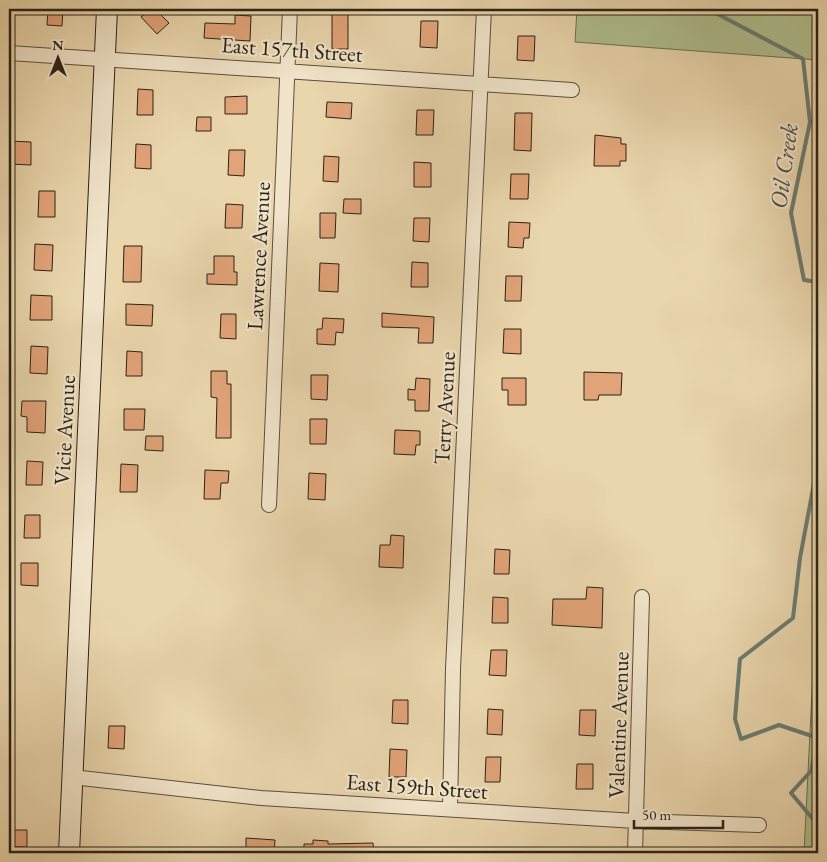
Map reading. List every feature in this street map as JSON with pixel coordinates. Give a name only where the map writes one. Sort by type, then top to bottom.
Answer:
[{"type":"street","name":"Vicie Avenue","points":[[69,853],[106,9]]},
{"type":"street","name":"Lawrence Avenue","points":[[269,505],[290,9]]},
{"type":"street","name":"Terry Avenue","points":[[450,809],[453,660],[482,83],[484,9]]},
{"type":"street","name":"East 157th Street","points":[[9,53],[572,90]]},
{"type":"street","name":"Valentine Avenue","points":[[635,853],[642,597]]},
{"type":"street","name":"East 159th Street","points":[[72,777],[261,798],[636,821],[759,825]]},
{"type":"green space","points":[[577,9],[818,9],[818,60],[575,42]]},
{"type":"green space","points":[[818,572],[818,853],[804,853]]},
{"type":"building","points":[[48,9],[63,9],[62,26],[47,25]]},
{"type":"building","points":[[151,9],[155,9],[169,23],[157,34],[141,17]]},
{"type":"building","points":[[332,11],[348,11],[348,49],[332,49]]},
{"type":"building","points":[[235,15],[251,16],[250,41],[204,38],[205,23],[235,24]]},
{"type":"building","points":[[421,21],[438,21],[437,48],[420,47]]},
{"type":"building","points":[[518,36],[535,36],[534,61],[517,60]]},
{"type":"building","points":[[138,89],[153,90],[153,115],[137,115]]},
{"type":"building","points":[[247,96],[247,114],[225,114],[225,97]]},
{"type":"building","points":[[327,102],[352,103],[351,119],[326,117]]},
{"type":"building","points":[[417,110],[434,110],[433,135],[416,135]]},
{"type":"building","points":[[515,113],[532,113],[531,151],[514,150]]},
{"type":"building","points":[[197,117],[211,117],[211,131],[196,131]]},
{"type":"building","points":[[595,135],[621,138],[621,144],[626,144],[626,161],[620,161],[620,166],[594,166]]},
{"type":"building","points":[[9,141],[31,142],[31,165],[9,164]]},
{"type":"building","points":[[136,144],[151,145],[151,169],[135,168]]},
{"type":"building","points":[[229,150],[245,150],[244,176],[228,175]]},
{"type":"building","points":[[324,156],[339,157],[338,182],[323,181]]},
{"type":"building","points":[[414,162],[431,163],[431,187],[414,187]]},
{"type":"building","points":[[511,174],[529,174],[528,199],[510,199]]},
{"type":"building","points":[[39,191],[55,191],[55,217],[38,217]]},
{"type":"building","points":[[344,199],[361,199],[361,214],[343,213]]},
{"type":"building","points":[[226,204],[243,205],[242,228],[225,228]]},
{"type":"building","points":[[320,213],[336,213],[335,238],[320,238]]},
{"type":"building","points":[[414,218],[430,218],[429,242],[413,241]]},
{"type":"building","points":[[509,222],[530,223],[529,238],[524,238],[523,248],[508,247]]},
{"type":"building","points":[[35,244],[53,245],[52,271],[34,270]]},
{"type":"building","points":[[124,246],[142,246],[141,282],[123,282]]},
{"type":"building","points":[[214,256],[234,256],[234,272],[237,272],[237,285],[207,284],[207,274],[214,274]]},
{"type":"building","points":[[412,262],[428,263],[428,287],[411,287]]},
{"type":"building","points":[[320,263],[339,264],[338,292],[319,291]]},
{"type":"building","points":[[506,276],[522,276],[521,301],[505,301]]},
{"type":"building","points":[[31,295],[52,296],[52,320],[30,320]]},
{"type":"building","points":[[126,304],[153,305],[152,326],[126,325]]},
{"type":"building","points":[[382,313],[434,317],[433,343],[418,343],[419,328],[382,327]]},
{"type":"building","points":[[221,314],[236,314],[236,339],[220,338]]},
{"type":"building","points":[[323,318],[344,319],[343,333],[336,332],[335,345],[317,344],[317,329],[322,329]]},
{"type":"building","points":[[504,329],[521,329],[521,354],[503,353]]},
{"type":"building","points":[[31,346],[48,347],[47,374],[30,373]]},
{"type":"building","points":[[127,351],[142,352],[142,376],[126,376]]},
{"type":"building","points":[[211,371],[227,371],[227,384],[231,384],[231,438],[216,438],[217,398],[211,397]]},
{"type":"building","points":[[584,372],[622,373],[621,395],[599,395],[598,400],[584,400]]},
{"type":"building","points":[[311,375],[328,375],[327,400],[311,399]]},
{"type":"building","points":[[416,378],[430,379],[429,411],[415,411],[415,400],[408,400],[408,389],[415,390]]},
{"type":"building","points":[[502,378],[526,378],[526,405],[508,405],[508,390],[502,390]]},
{"type":"building","points":[[22,401],[46,401],[45,433],[27,432],[27,417],[21,416]]},
{"type":"building","points":[[124,409],[145,409],[144,430],[124,430]]},
{"type":"building","points":[[310,419],[327,419],[326,444],[310,444]]},
{"type":"building","points":[[395,430],[420,431],[420,445],[416,445],[415,455],[394,454]]},
{"type":"building","points":[[146,436],[163,436],[163,451],[145,450]]},
{"type":"building","points":[[27,461],[43,462],[42,485],[26,485]]},
{"type":"building","points":[[121,464],[138,465],[137,492],[120,492]]},
{"type":"building","points":[[205,470],[229,471],[228,483],[221,483],[220,499],[204,499]]},
{"type":"building","points":[[309,473],[326,474],[325,500],[308,499]]},
{"type":"building","points":[[25,515],[40,515],[40,538],[24,538]]},
{"type":"building","points":[[391,535],[404,536],[403,568],[379,567],[380,545],[390,545]]},
{"type":"building","points":[[495,549],[510,550],[509,574],[494,574]]},
{"type":"building","points":[[21,563],[38,563],[38,586],[21,585]]},
{"type":"building","points":[[587,587],[603,588],[602,628],[552,625],[553,599],[586,599]]},
{"type":"building","points":[[493,597],[508,598],[508,623],[492,623]]},
{"type":"building","points":[[491,650],[507,650],[506,676],[489,675]]},
{"type":"building","points":[[393,700],[408,700],[408,724],[392,723]]},
{"type":"building","points":[[488,709],[503,710],[502,735],[487,734]]},
{"type":"building","points":[[580,710],[596,710],[595,736],[579,735]]},
{"type":"building","points":[[109,726],[125,726],[124,749],[108,748]]},
{"type":"building","points":[[390,749],[407,750],[406,777],[389,777]]},
{"type":"building","points":[[486,757],[501,757],[500,782],[485,782]]},
{"type":"building","points":[[577,764],[593,764],[593,789],[576,789]]},
{"type":"building","points":[[11,830],[27,830],[27,847],[11,847]]},
{"type":"building","points":[[246,838],[275,840],[274,853],[246,853]]},
{"type":"building","points":[[313,840],[328,841],[328,844],[373,843],[374,853],[304,853],[304,844],[313,844]]},
{"type":"waterway","name":"Oil Creek","points":[[708,9],[803,59],[810,122],[791,213],[804,280],[818,282]]},
{"type":"waterway","name":"Oil Creek","points":[[818,462],[800,558],[793,618],[740,659],[735,719],[741,739],[779,725],[818,738],[811,771],[791,793],[818,825]]}]
